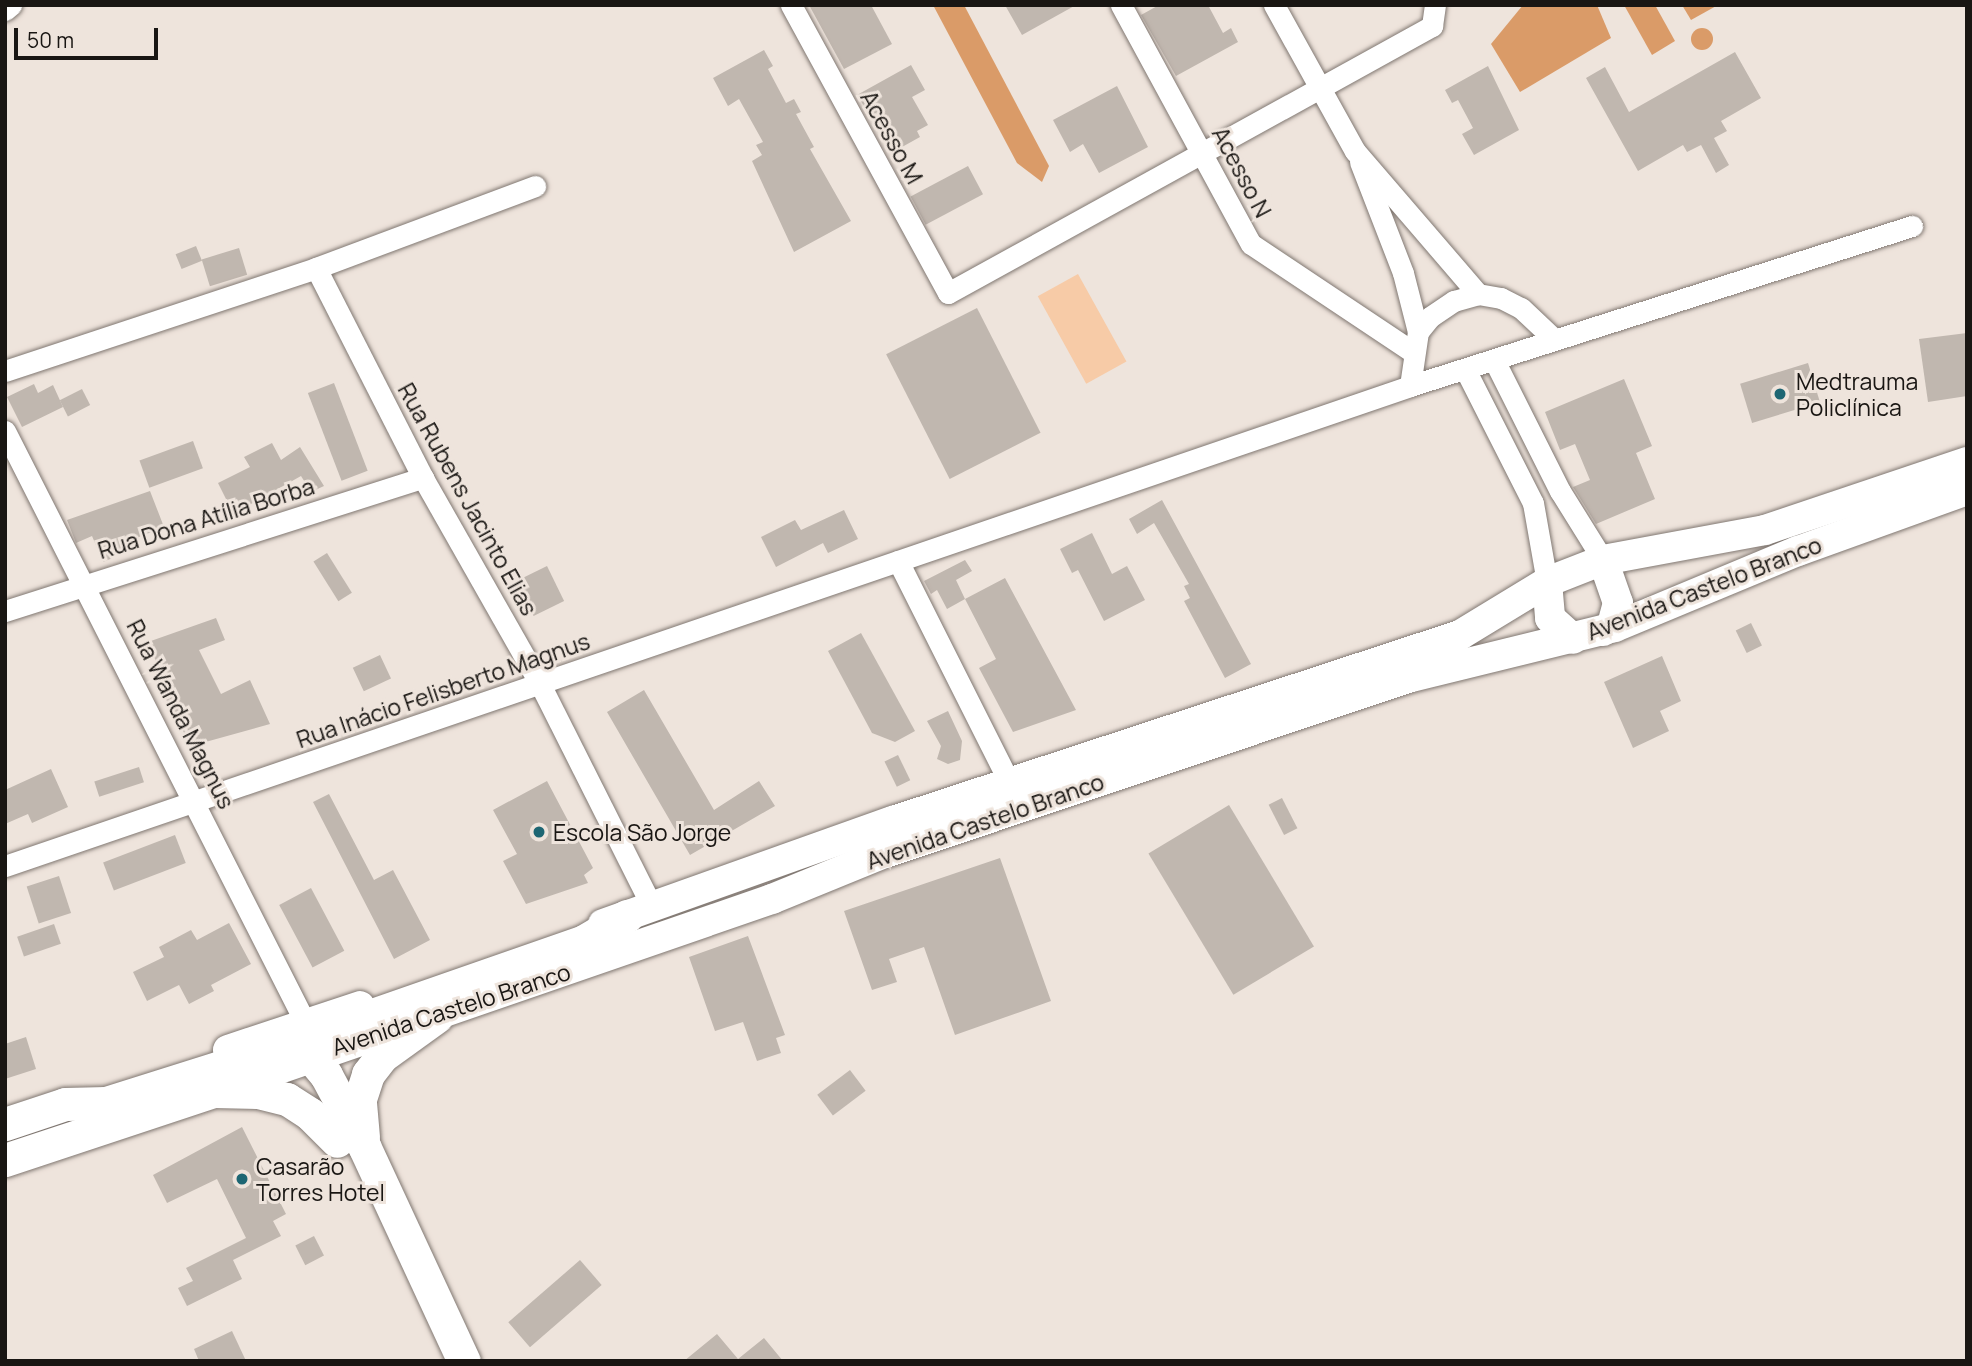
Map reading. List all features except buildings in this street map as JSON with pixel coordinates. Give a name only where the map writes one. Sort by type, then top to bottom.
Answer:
[{"type":"main road","name":"Avenida Castelo Branco","points":[[5,1124],[306,1024],[1009,782],[1460,635],[1547,582],[1603,561],[1765,530],[1967,462]]},
{"type":"main road","name":"Avenida Castelo Branco","points":[[5,1160],[214,1091],[310,1056],[436,1017],[772,899],[885,853],[1398,682],[1603,632],[1798,551],[1967,490]]},
{"type":"main road","points":[[1603,561],[1618,603],[1612,625],[1603,632]]},
{"type":"main road","points":[[1547,582],[1550,618],[1573,639]]},
{"type":"main road","points":[[310,1056],[330,1033],[352,1021],[584,942],[639,910]]},
{"type":"main road","points":[[350,1144],[368,1074],[382,1056],[436,1017]]},
{"type":"main road","points":[[65,1104],[106,1103],[261,1054],[310,1056],[326,1075],[350,1144],[440,1361]]},
{"type":"main road","points":[[214,1091],[258,1092],[286,1099],[350,1144],[464,1361]]},
{"type":"street","points":[[5,10],[11,5]]},
{"type":"street","name":"Acesso M","points":[[791,5],[948,293],[1203,156]]},
{"type":"street","name":"Acesso N","points":[[1121,5],[1251,244],[1366,317],[1415,342]]},
{"type":"street","points":[[1274,5],[1356,150],[1478,294],[1521,308],[1554,339]]},
{"type":"street","points":[[1203,156],[1321,91],[1434,16]]},
{"type":"street","points":[[1356,150],[1403,273],[1415,342],[1410,386]]},
{"type":"street","points":[[5,371],[316,268],[535,186]]},
{"type":"street","name":"Rua Inácio Felisberto Magnus","points":[[5,866],[197,803],[1410,386],[1912,226]]},
{"type":"street","name":"Rua Rubens Jacinto Elias","points":[[316,268],[423,478],[540,684],[639,910]]},
{"type":"street","points":[[1415,342],[1430,317],[1454,301],[1478,294]]},
{"type":"street","points":[[1494,360],[1560,491],[1603,561]]},
{"type":"street","points":[[1465,369],[1533,503],[1547,582]]},
{"type":"street","name":"Rua Wanda Magnus","points":[[5,430],[197,803],[306,1024]]},
{"type":"street","name":"Rua Dona Atília Borba","points":[[5,611],[84,583],[423,478]]},
{"type":"street","points":[[1533,503],[1560,491]]},
{"type":"street","points":[[898,561],[1009,782]]},
{"type":"shaded area","points":[[933,5],[964,5],[1049,166],[1042,182],[1017,163]]},
{"type":"shaded area","points":[[1523,5],[1597,5],[1611,38],[1520,92],[1491,44]]},
{"type":"shaded area","points":[[1624,5],[1655,5],[1675,41],[1652,55]]},
{"type":"shaded area","points":[[1682,5],[1718,5],[1691,20]]},
{"type":"shaded area","points":[[1702,28],[1710,31],[1713,39],[1710,47],[1702,50],[1694,47],[1691,39],[1694,31]]},
{"type":"shaded area","points":[[1078,274],[1126,361],[1086,384],[1038,296]]},
{"type":"place","name":"Medtrauma Policlínica","points":[[1780,394]]},
{"type":"place","name":"Escola São Jorge","points":[[539,832]]},
{"type":"place","name":"Casarão Torres Hotel","points":[[242,1179]]}]
